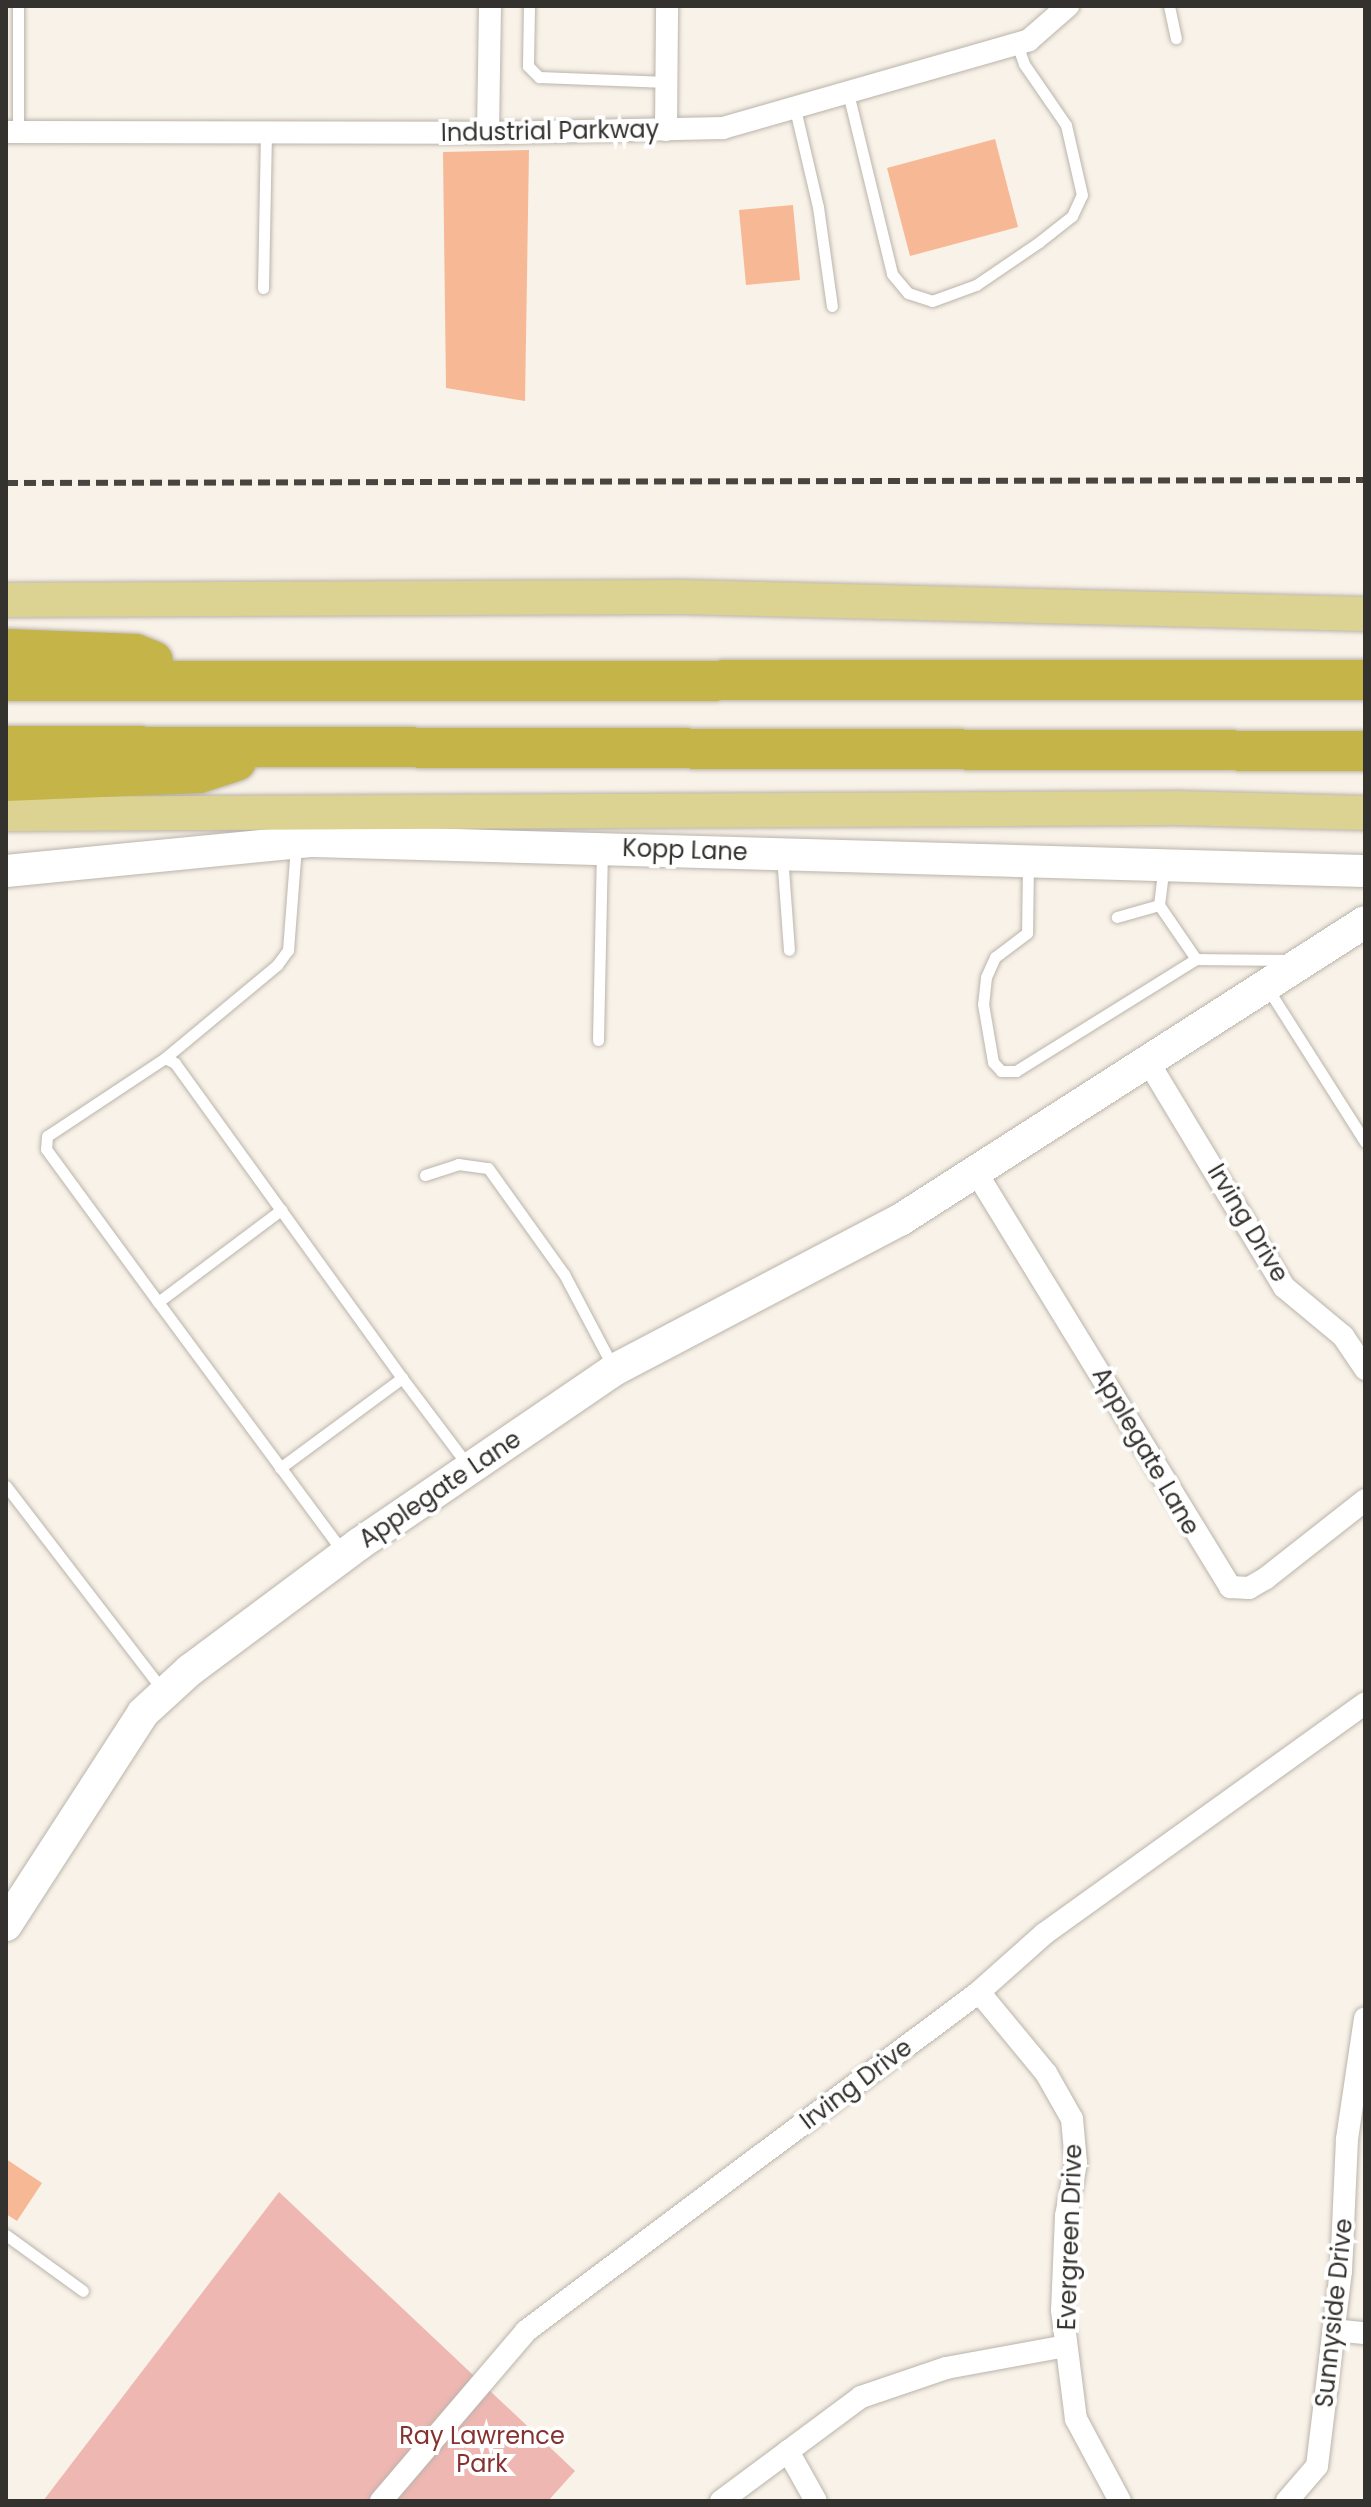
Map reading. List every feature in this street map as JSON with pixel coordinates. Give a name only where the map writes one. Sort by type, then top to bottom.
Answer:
[{"type":"highway","points":[[6,649],[135,654],[206,680]]},
{"type":"highway","points":[[6,681],[1365,680]]},
{"type":"highway","points":[[6,746],[1365,751]]},
{"type":"highway","points":[[6,781],[199,773],[279,746]]},
{"type":"main road","points":[[6,600],[682,597],[1365,614]]},
{"type":"main road","points":[[6,814],[1145,808],[1365,813]]},
{"type":"street","points":[[488,133],[490,6]]},
{"type":"street","points":[[666,130],[667,6]]},
{"type":"street","name":"Industrial Parkway","points":[[12,132],[488,133],[723,128],[1017,44],[1051,26],[1068,6]]},
{"type":"street","name":"Kopp Lane","points":[[6,871],[296,842],[602,847],[1365,871]]},
{"type":"street","name":"Applegate Lane","points":[[6,1925],[143,1713],[345,1555],[614,1370],[900,1220],[1149,1063],[1301,960],[1365,922]]},
{"type":"street","name":"Irving Drive","points":[[1149,1063],[1284,1287],[1343,1336],[1365,1369]]},
{"type":"street","name":"Applegate Lane","points":[[976,1172],[1230,1587],[1249,1588],[1266,1578],[1365,1500]]},
{"type":"street","name":"Irving Drive","points":[[381,2501],[526,2331],[979,1992],[1044,1934],[1365,1703]]},
{"type":"street","name":"Evergreen Drive","points":[[979,1992],[1046,2073],[1072,2119],[1076,2163],[1066,2216],[1062,2310],[1066,2346],[1076,2419],[1120,2501]]},
{"type":"street","name":"Sunnyside Drive","points":[[1287,2501],[1317,2466],[1334,2330],[1347,2139],[1365,2018]]},
{"type":"street","points":[[1334,2330],[1365,2333]]},
{"type":"street","points":[[721,2501],[861,2397],[946,2368],[1066,2346]]},
{"type":"street","points":[[788,2451],[816,2501]]},
{"type":"lane","points":[[12,132],[18,6]]},
{"type":"lane","points":[[529,6],[528,66],[539,77],[667,82]]},
{"type":"lane","points":[[1169,6],[1176,38]]},
{"type":"lane","points":[[848,93],[892,274],[908,293],[932,301],[976,285],[1039,242],[1072,216],[1082,195],[1066,125],[1024,64],[1017,44]]},
{"type":"lane","points":[[795,109],[818,207],[832,306]]},
{"type":"lane","points":[[263,288],[266,132]]},
{"type":"lane","points":[[296,842],[288,950],[277,965],[165,1058],[47,1136],[46,1149],[345,1555]]},
{"type":"lane","points":[[598,1040],[602,847]]},
{"type":"lane","points":[[782,852],[789,950]]},
{"type":"lane","points":[[1028,860],[1027,933],[995,957],[986,977],[983,1004],[993,1062],[1001,1071],[1016,1071],[1196,959],[1301,960]]},
{"type":"lane","points":[[1164,864],[1159,905],[1196,959]]},
{"type":"lane","points":[[1117,917],[1159,905]]},
{"type":"lane","points":[[1265,985],[1365,1142]]},
{"type":"lane","points":[[165,1058],[175,1063],[470,1469]]},
{"type":"lane","points":[[425,1175],[458,1164],[488,1168],[564,1274],[614,1370]]},
{"type":"lane","points":[[158,1302],[281,1210]]},
{"type":"lane","points":[[280,1468],[402,1378]]},
{"type":"lane","points":[[6,1486],[165,1693]]},
{"type":"lane","points":[[6,2235],[83,2291]]},
{"type":"green space","name":"Ray Lawrence Park","points":[[279,2192],[575,2471],[548,2501],[43,2501]]},
{"type":"building","points":[[995,139],[1018,227],[910,256],[887,168]]},
{"type":"building","points":[[529,150],[525,401],[446,388],[443,152]]},
{"type":"building","points":[[793,205],[800,280],[746,285],[739,210]]},
{"type":"building","points":[[6,2159],[42,2183],[17,2221],[6,2214]]},
{"type":"railway","points":[[6,483],[1365,480]]}]
